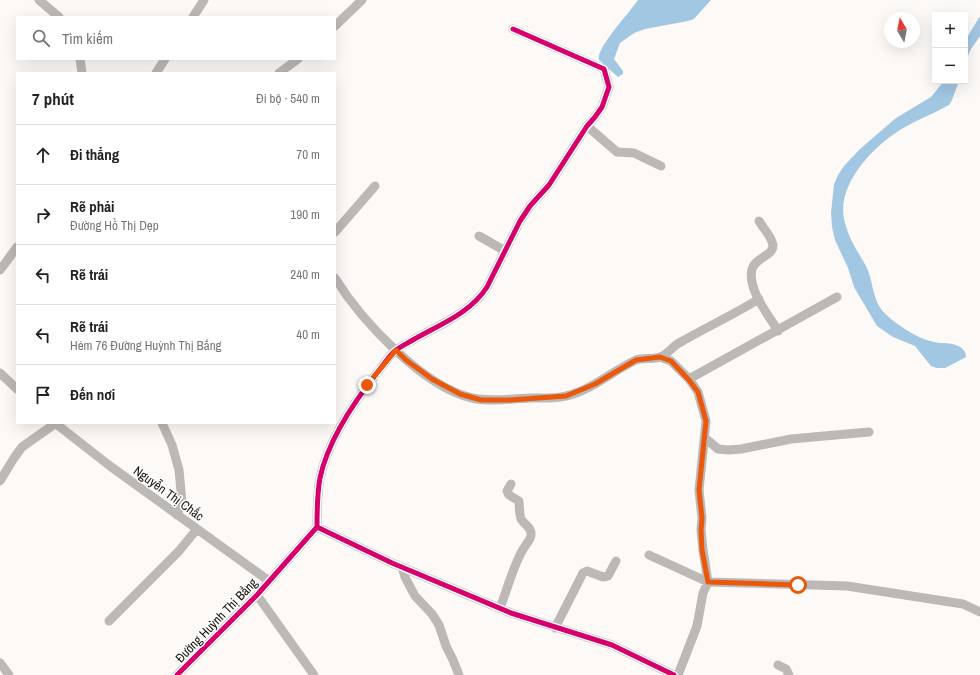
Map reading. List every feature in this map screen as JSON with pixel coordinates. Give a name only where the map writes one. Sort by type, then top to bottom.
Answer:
[{"type":"street","points":[[39,0],[58,16]]},
{"type":"street","points":[[194,16],[204,0]]},
{"type":"street","points":[[336,25],[362,0]]},
{"type":"street","points":[[513,29],[604,69],[609,88],[606,99],[549,185],[530,206],[520,221],[481,296],[453,319],[396,350],[367,385],[336,435],[329,451],[320,478],[317,501],[317,527],[402,567],[500,608],[555,628],[612,645],[674,675]]},
{"type":"street","points":[[80,60],[82,72]]},
{"type":"street","points":[[157,72],[164,60]]},
{"type":"street","points":[[280,72],[297,60]]},
{"type":"street","points":[[587,126],[617,152],[634,153],[661,166]]},
{"type":"street","points":[[336,231],[375,186]]},
{"type":"street","points":[[759,221],[772,242],[773,249],[767,256],[760,258],[754,263],[752,270],[753,288],[778,331]]},
{"type":"street","points":[[479,236],[505,251]]},
{"type":"street","points":[[0,270],[16,248]]},
{"type":"street","points":[[336,279],[348,297],[387,342],[406,360],[432,379],[460,394],[481,400],[510,400],[566,396],[595,384],[636,360],[660,357],[671,361],[689,380],[698,392],[706,421],[699,490],[702,518],[702,550],[708,582],[703,593],[697,626],[678,675]]},
{"type":"street","points":[[689,380],[837,297]]},
{"type":"street","points":[[660,357],[677,344],[759,300]]},
{"type":"street","points":[[0,373],[16,388]]},
{"type":"street","points":[[0,481],[22,447],[55,424]]},
{"type":"street","name":"Nguyễn Thị Chấc","points":[[57,424],[110,466],[269,581]]},
{"type":"street","points":[[162,424],[172,445],[179,470],[182,502],[177,515]]},
{"type":"street","points":[[705,438],[718,449],[728,450],[741,449],[791,439],[869,432]]},
{"type":"street","points":[[500,608],[516,563],[525,544],[531,538],[528,526],[520,518],[519,501],[509,495],[507,491],[511,484]]},
{"type":"street","name":"Đường Huỳnh Thị Bẳng","points":[[177,675],[257,596],[317,527]]},
{"type":"street","points":[[109,621],[179,550],[197,529]]},
{"type":"street","points":[[648,555],[708,582],[846,586],[963,604],[980,612]]},
{"type":"street","points":[[555,628],[583,573],[587,571],[603,577],[608,576],[616,561]]},
{"type":"street","points":[[402,567],[405,577],[415,596],[432,614],[439,625],[446,646],[459,675]]},
{"type":"street","points":[[257,596],[314,675]]},
{"type":"street","points":[[0,663],[9,675]]},
{"type":"street","points":[[778,665],[786,669],[789,675]]},
{"type":"water","points":[[638,0],[711,0],[694,19],[645,29],[634,33],[620,43],[614,59],[623,71],[623,74],[618,77],[599,60],[599,55],[614,30]]},
{"type":"water","points":[[980,16],[980,36],[968,56],[968,36]]},
{"type":"water","points":[[942,84],[958,84],[949,105],[893,134],[870,155],[851,180],[843,209],[845,223],[849,234],[866,266],[876,299],[885,314],[913,334],[934,342],[955,345],[965,352],[966,357],[945,368],[931,366],[915,346],[893,337],[877,326],[854,287],[848,268],[835,240],[831,213],[834,184],[844,166],[860,149],[896,118],[931,97]]},
{"type":"cycle path","points":[[317,527],[318,490],[320,478],[329,449],[344,420],[371,381],[395,351],[463,312],[480,296],[487,287],[520,221],[530,206],[549,185],[587,126],[602,107],[609,87],[604,69],[513,29]]},
{"type":"cycle path","points":[[177,675],[257,595],[317,527],[392,563],[511,613],[612,645],[674,675]]},
{"type":"route","points":[[367,385],[396,350],[406,360],[432,379],[460,394],[481,400],[510,400],[566,396],[595,384],[642,358],[660,357],[671,361],[680,369],[698,392],[706,421],[699,490],[702,518],[702,550],[708,582],[798,585]]}]
